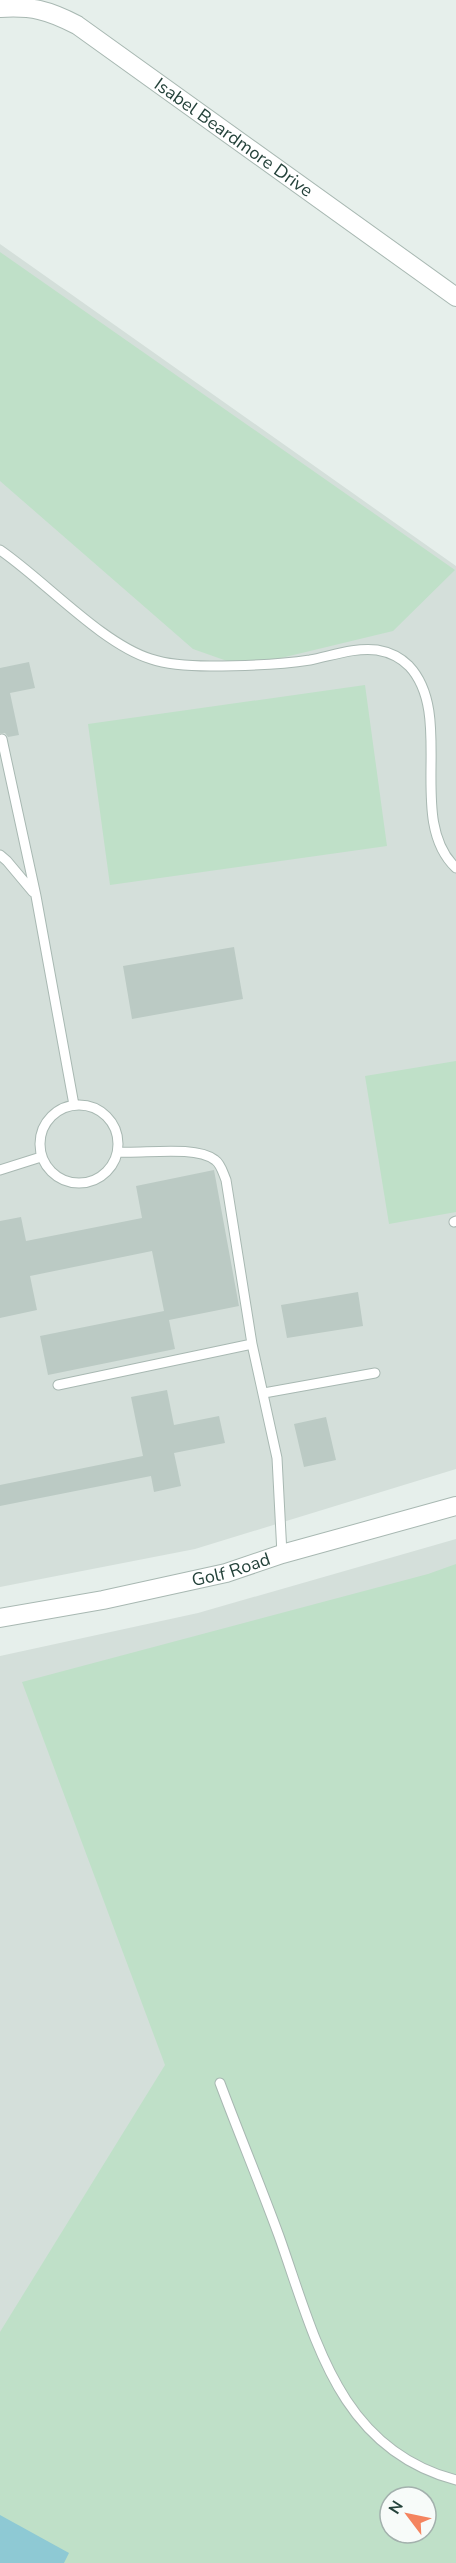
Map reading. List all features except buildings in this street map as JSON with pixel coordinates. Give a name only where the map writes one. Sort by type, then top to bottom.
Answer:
[{"type":"street","name":"Isabel Beardmore Drive","points":[[0,8],[26,6],[51,11],[77,25],[456,297]]},
{"type":"street","name":"Golf Road","points":[[0,1618],[103,1600],[226,1573],[282,1554],[456,1506]]},
{"type":"lane","points":[[0,550],[114,640],[151,659],[208,666],[272,664],[377,650],[397,657],[409,666],[422,682],[428,696],[432,744],[433,823],[445,858],[456,868]]},
{"type":"lane","points":[[2,739],[36,896],[74,1105]]},
{"type":"lane","points":[[0,855],[22,877],[36,896]]},
{"type":"lane","points":[[74,1105],[87,1105],[99,1109],[109,1117],[116,1128],[119,1140],[118,1152],[113,1165],[94,1182],[68,1183],[47,1168],[41,1157],[40,1143],[43,1129],[50,1118],[61,1109],[74,1105]]},
{"type":"lane","points":[[118,1152],[174,1151],[214,1159],[220,1165],[226,1180],[252,1344],[277,1458],[282,1554]]},
{"type":"lane","points":[[0,1170],[41,1157]]},
{"type":"lane","points":[[58,1385],[252,1344]]},
{"type":"lane","points":[[264,1393],[375,1373]]},
{"type":"lane","points":[[220,2083],[278,2232],[322,2359],[351,2410],[373,2436],[400,2457],[436,2475],[456,2480]]},
{"type":"shaded area","points":[[0,244],[456,566],[456,1469],[195,1549],[0,1587]]},
{"type":"shaded area","points":[[456,1539],[456,2563],[0,2563],[0,1656],[198,1613]]},
{"type":"green space","points":[[0,252],[455,570],[393,631],[244,667],[193,649],[0,481]]},
{"type":"green space","points":[[365,685],[387,846],[110,885],[88,724]]},
{"type":"green space","points":[[456,1061],[456,1212],[389,1224],[365,1076]]},
{"type":"green space","points":[[456,1564],[456,2563],[0,2563],[0,2332],[165,2065],[22,1682],[428,1574]]},
{"type":"water","points":[[0,2515],[69,2553],[64,2563],[0,2563]]}]
